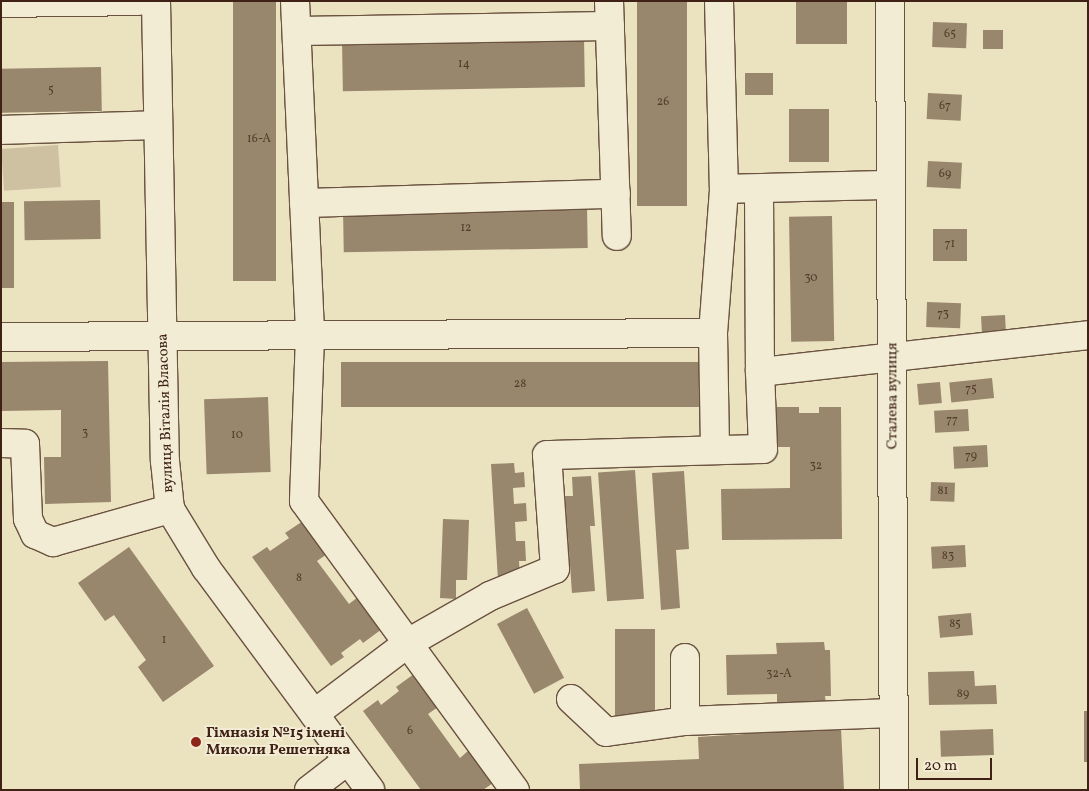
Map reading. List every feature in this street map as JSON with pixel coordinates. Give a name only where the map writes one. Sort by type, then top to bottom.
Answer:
[{"type":"street","points":[[1,3],[138,1]]},
{"type":"street","name":"вулиця Віталія Власова","points":[[156,1],[165,461],[170,509],[206,568],[370,790]]},
{"type":"street","points":[[295,1],[310,336],[304,501],[515,790]]},
{"type":"street","points":[[715,450],[713,333],[724,190],[719,1]]},
{"type":"street","name":"Сталева вулиця","points":[[890,1],[893,356],[892,713],[894,790]]},
{"type":"street","points":[[297,31],[610,14],[617,236]]},
{"type":"street","points":[[1,130],[158,125]]},
{"type":"street","points":[[724,190],[891,185]]},
{"type":"street","points":[[314,714],[408,643],[490,596],[555,569],[547,455],[763,449],[760,372],[759,188]]},
{"type":"street","points":[[304,202],[616,194]]},
{"type":"street","points":[[1,338],[713,333]]},
{"type":"street","points":[[760,372],[1088,335]]},
{"type":"street","points":[[1,443],[25,444],[28,518],[35,534],[53,542],[170,509]]},
{"type":"street","points":[[685,658],[685,722]]},
{"type":"street","points":[[571,699],[606,732],[685,722],[892,713]]},
{"type":"street","points":[[309,790],[348,760]]},
{"type":"shaded area","points":[[58,145],[61,187],[4,191],[1,149]]},
{"type":"building","points":[[233,1],[276,1],[276,281],[233,281]]},
{"type":"building","points":[[637,1],[687,1],[687,206],[637,206]]},
{"type":"building","points":[[796,1],[847,1],[847,44],[796,44]]},
{"type":"building","points":[[933,22],[967,23],[966,48],[932,47]]},
{"type":"building","points":[[983,30],[1003,30],[1003,49],[983,49]]},
{"type":"building","points":[[584,38],[585,87],[343,91],[342,42]]},
{"type":"building","points":[[101,67],[102,111],[2,113],[1,69]]},
{"type":"building","points":[[745,73],[773,73],[773,95],[745,95]]},
{"type":"building","points":[[928,93],[962,95],[961,121],[927,119]]},
{"type":"building","points":[[789,109],[829,109],[829,162],[789,162]]},
{"type":"building","points":[[928,161],[962,163],[961,189],[927,187]]},
{"type":"building","points":[[100,200],[101,239],[25,240],[24,201]]},
{"type":"building","points":[[1,202],[14,202],[14,288],[1,288]]},
{"type":"building","points":[[587,206],[588,248],[344,252],[343,210]]},
{"type":"building","points":[[832,216],[834,341],[791,342],[789,217]]},
{"type":"building","points":[[933,229],[967,229],[967,261],[933,261]]},
{"type":"building","points":[[927,302],[961,303],[960,328],[926,327]]},
{"type":"building","points":[[1005,315],[1006,332],[982,333],[981,316]]},
{"type":"building","points":[[108,361],[111,502],[45,504],[44,457],[61,457],[61,410],[1,411],[1,362]]},
{"type":"building","points":[[341,362],[699,362],[699,407],[341,407]]},
{"type":"building","points":[[992,378],[994,398],[951,402],[949,382]]},
{"type":"building","points":[[940,382],[942,403],[919,405],[917,384]]},
{"type":"building","points":[[268,397],[271,472],[207,474],[204,399]]},
{"type":"building","points":[[777,407],[799,407],[799,413],[819,413],[819,407],[841,407],[842,539],[722,540],[721,489],[790,488],[790,447],[777,447]]},
{"type":"building","points":[[968,409],[969,431],[935,433],[934,411]]},
{"type":"building","points":[[987,445],[988,467],[954,469],[953,447]]},
{"type":"building","points":[[514,463],[515,473],[524,472],[525,487],[513,488],[514,504],[526,503],[527,521],[515,522],[516,541],[525,541],[526,561],[519,561],[520,578],[498,580],[491,464]]},
{"type":"building","points":[[635,470],[644,599],[607,601],[598,473]]},
{"type":"building","points":[[684,471],[689,549],[676,550],[680,608],[661,610],[652,473]]},
{"type":"building","points":[[591,476],[595,526],[590,526],[595,591],[572,593],[565,496],[573,496],[572,477]]},
{"type":"building","points":[[931,482],[955,483],[954,502],[930,501]]},
{"type":"building","points":[[443,519],[469,520],[467,580],[456,580],[456,599],[440,598]]},
{"type":"building","points":[[303,521],[327,554],[317,561],[349,604],[358,597],[382,629],[363,643],[360,639],[341,653],[344,657],[331,666],[252,557],[267,547],[270,551],[289,538],[285,533]]},
{"type":"building","points":[[965,545],[966,567],[932,569],[931,547]]},
{"type":"building","points":[[129,547],[214,666],[163,702],[138,667],[146,660],[114,615],[105,621],[78,583]]},
{"type":"building","points":[[527,608],[564,678],[534,694],[497,624]]},
{"type":"building","points":[[971,613],[973,635],[940,638],[938,616]]},
{"type":"building","points":[[615,629],[655,629],[655,716],[615,716]]},
{"type":"building","points":[[824,642],[825,650],[830,650],[831,696],[825,696],[826,704],[777,705],[777,694],[727,695],[726,655],[777,654],[776,643]]},
{"type":"building","points":[[974,671],[975,686],[996,685],[997,704],[929,705],[928,672]]},
{"type":"building","points":[[414,674],[438,707],[428,714],[460,758],[469,750],[493,783],[483,790],[421,790],[363,711],[378,700],[381,705],[399,691],[396,687]]},
{"type":"building","points":[[1084,711],[1088,711],[1088,762],[1084,762]]},
{"type":"building","points":[[841,728],[844,790],[580,790],[579,764],[699,759],[698,737]]},
{"type":"building","points":[[993,729],[994,755],[941,757],[940,731]]},
{"type":"place","name":"Гімназія №15 імені Миколи Решетняка","points":[[196,742]]}]
